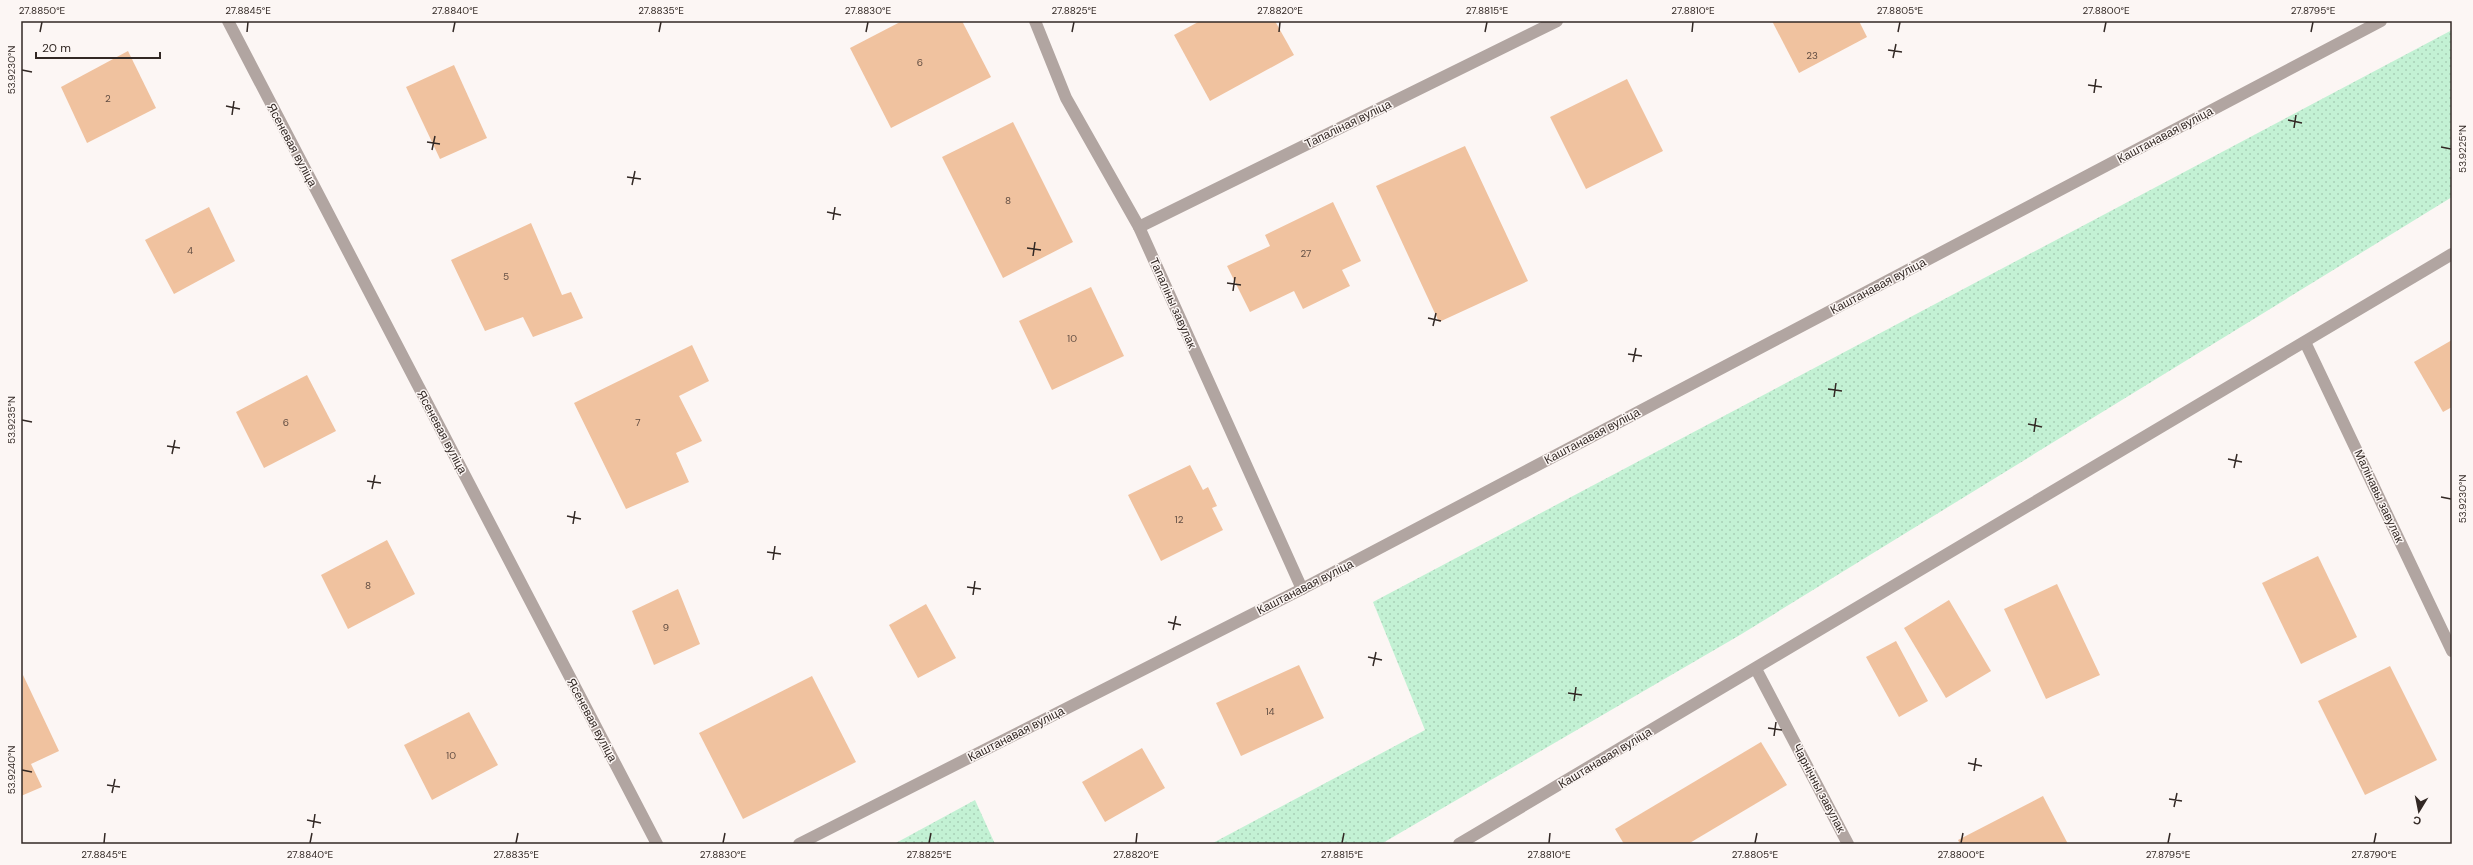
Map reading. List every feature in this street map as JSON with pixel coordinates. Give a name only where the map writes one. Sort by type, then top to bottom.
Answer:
[{"type":"street","name":"Ясеневая вуліца","points":[[228,21],[656,844]]},
{"type":"street","name":"Тапаліны завулак","points":[[1035,21],[1066,98],[1139,227],[1302,589]]},
{"type":"street","name":"Тапаліная вуліца","points":[[1139,227],[1557,21]]},
{"type":"street","name":"Каштанавая вуліца","points":[[799,844],[1302,589],[2380,21]]},
{"type":"street","name":"Каштанавая вуліца","points":[[1459,844],[2452,254]]},
{"type":"street","name":"Малінавы завулак","points":[[2305,342],[2452,651]]},
{"type":"street","name":"Чарнічны завулак","points":[[1756,668],[1848,844]]},
{"type":"green space","points":[[2452,30],[2452,197],[1740,635],[1381,844],[1211,844],[1425,730],[1373,602]]},
{"type":"green space","points":[[975,800],[995,844],[894,844]]},
{"type":"building","points":[[902,21],[962,21],[991,77],[891,128],[850,48]]},
{"type":"building","points":[[1200,21],[1275,21],[1294,55],[1210,101],[1174,35]]},
{"type":"building","points":[[1772,21],[1859,21],[1867,37],[1799,73]]},
{"type":"building","points":[[128,51],[156,108],[87,143],[61,87]]},
{"type":"building","points":[[454,65],[487,138],[440,159],[406,87]]},
{"type":"building","points":[[1627,79],[1663,151],[1586,189],[1550,117]]},
{"type":"building","points":[[1013,122],[1073,242],[1003,278],[942,157]]},
{"type":"building","points":[[1465,146],[1528,281],[1439,322],[1376,186]]},
{"type":"building","points":[[1333,202],[1361,261],[1342,270],[1350,286],[1303,309],[1294,291],[1250,312],[1227,266],[1270,246],[1265,235]]},
{"type":"building","points":[[209,207],[235,261],[174,294],[145,240]]},
{"type":"building","points":[[531,223],[562,295],[571,292],[583,318],[533,337],[523,317],[485,331],[451,260]]},
{"type":"building","points":[[1091,287],[1124,356],[1052,390],[1019,321]]},
{"type":"building","points":[[2452,340],[2452,407],[2443,412],[2414,362]]},
{"type":"building","points":[[692,345],[709,381],[679,396],[702,441],[676,453],[689,482],[626,509],[574,403]]},
{"type":"building","points":[[307,375],[336,431],[264,468],[236,412]]},
{"type":"building","points":[[1190,465],[1203,490],[1208,487],[1217,506],[1212,508],[1223,530],[1161,561],[1128,495]]},
{"type":"building","points":[[387,540],[415,594],[348,629],[321,575]]},
{"type":"building","points":[[2318,556],[2357,637],[2301,664],[2262,583]]},
{"type":"building","points":[[2057,584],[2100,675],[2046,699],[2004,609]]},
{"type":"building","points":[[678,589],[700,644],[654,665],[632,611]]},
{"type":"building","points":[[1949,600],[1991,671],[1946,698],[1904,628]]},
{"type":"building","points":[[926,604],[956,658],[918,678],[889,625]]},
{"type":"building","points":[[1896,641],[1928,701],[1899,717],[1866,657]]},
{"type":"building","points":[[1299,665],[1324,718],[1241,756],[1216,703]]},
{"type":"building","points":[[2390,666],[2437,760],[2365,795],[2318,701]]},
{"type":"building","points":[[23,675],[59,751],[31,764],[42,787],[21,796]]},
{"type":"building","points":[[812,676],[856,762],[743,819],[699,733]]},
{"type":"building","points":[[469,712],[498,765],[432,800],[404,745]]},
{"type":"building","points":[[1761,742],[1787,785],[1688,844],[1624,844],[1615,829]]},
{"type":"building","points":[[1142,748],[1165,788],[1105,822],[1082,782]]},
{"type":"building","points":[[2043,796],[2068,844],[1960,844],[1958,840]]}]
